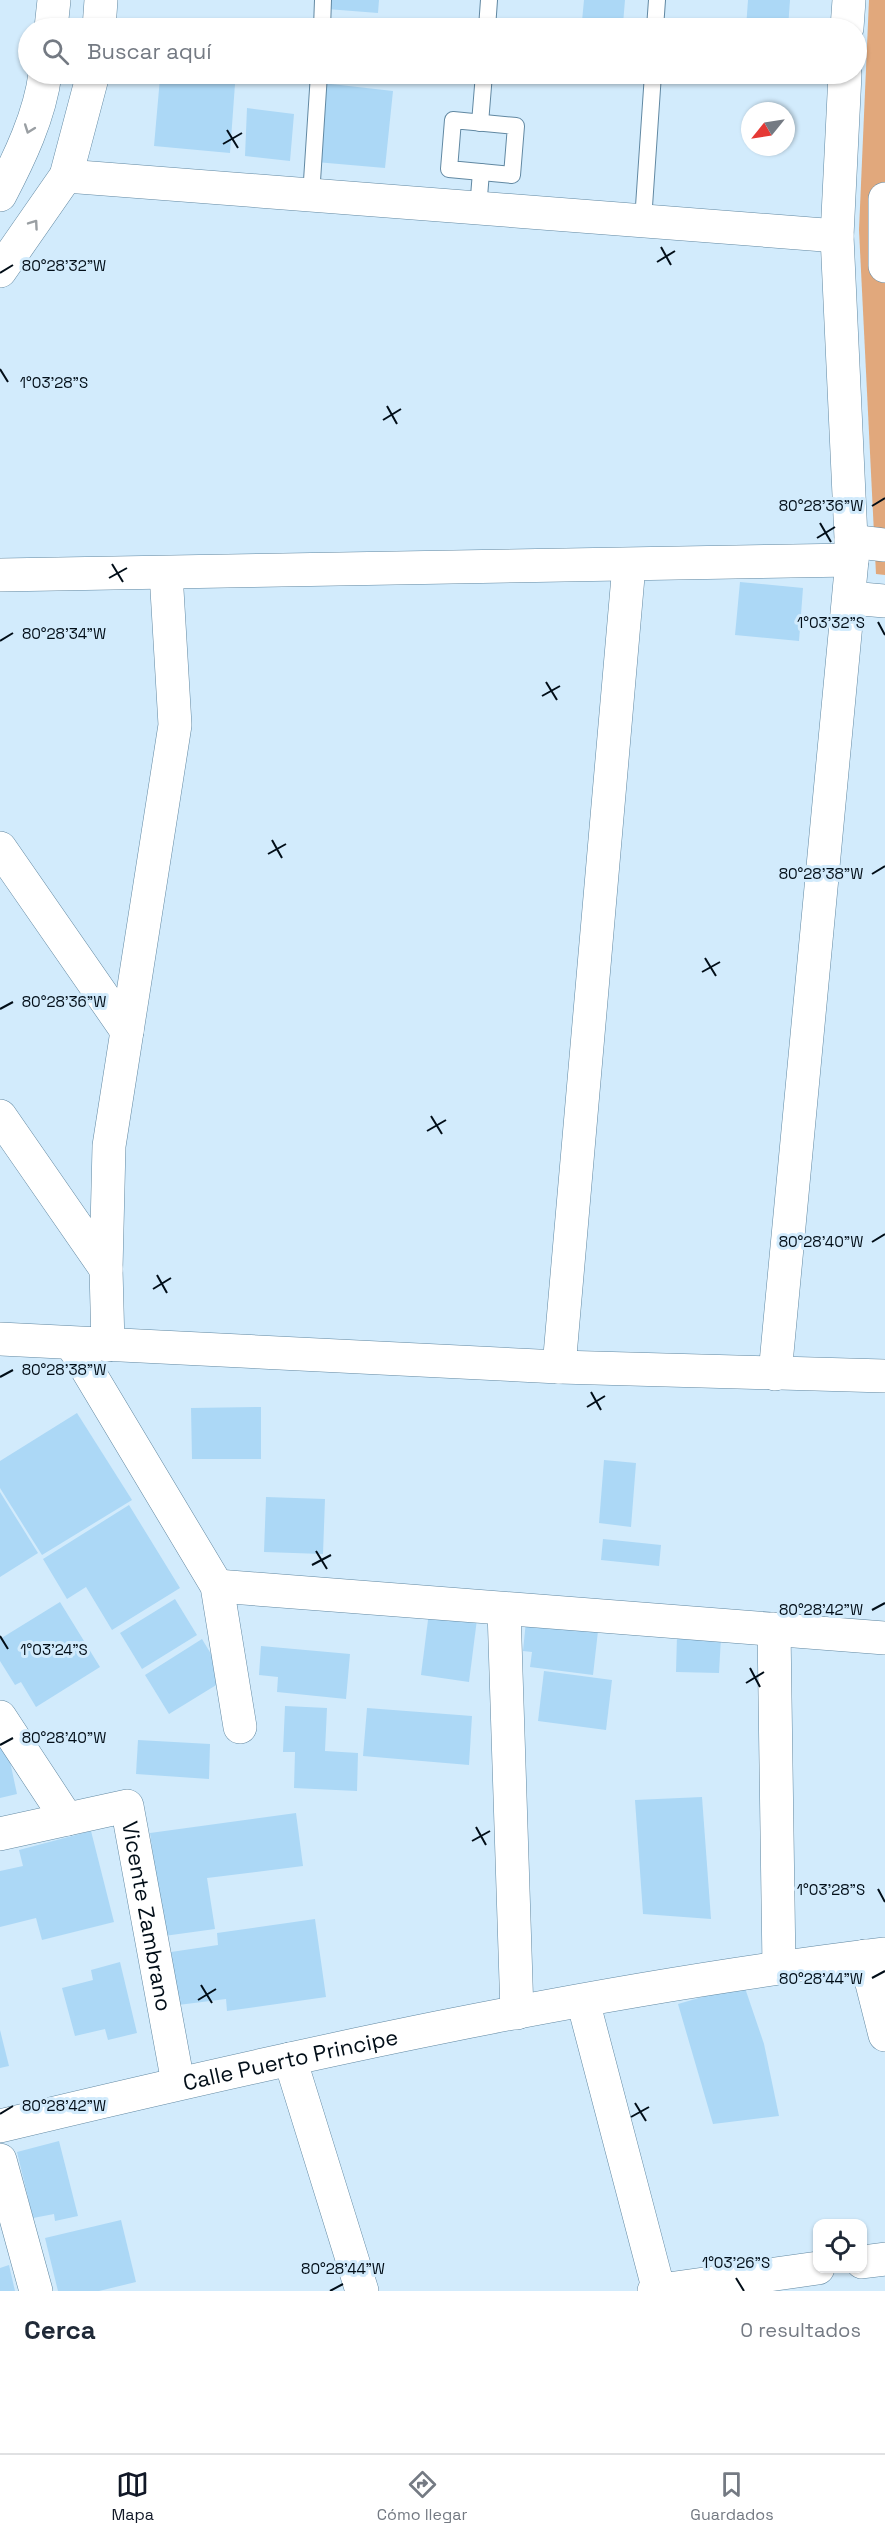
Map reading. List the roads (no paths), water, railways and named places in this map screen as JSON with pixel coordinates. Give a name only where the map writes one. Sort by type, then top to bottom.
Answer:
[{"type":"street","points":[[52,18],[54,0]]},
{"type":"street","points":[[100,18],[101,0]]},
{"type":"street","points":[[848,18],[849,0]]},
{"type":"street","points":[[0,195],[15,167],[44,84]]},
{"type":"street","points":[[0,272],[66,176],[90,84]]},
{"type":"street","points":[[775,1374],[850,598],[852,550],[837,236],[845,84]]},
{"type":"street","points":[[66,176],[837,236]]},
{"type":"street","points":[[885,199],[885,266]]},
{"type":"street","points":[[0,575],[629,565],[852,550],[885,545]]},
{"type":"street","points":[[559,1367],[629,565]]},
{"type":"street","points":[[108,1345],[106,1269],[109,1146],[175,725],[166,573]]},
{"type":"street","points":[[850,598],[885,601]]},
{"type":"street","points":[[0,848],[128,1031]]},
{"type":"street","points":[[0,1116],[106,1269]]},
{"type":"street","points":[[0,1339],[559,1367],[885,1376]]},
{"type":"street","points":[[72,1344],[217,1586],[240,1727]]},
{"type":"street","points":[[217,1586],[885,1638]]},
{"type":"street","points":[[504,1610],[517,2013]]},
{"type":"street","points":[[774,1629],[779,1966]]},
{"type":"street","points":[[0,1717],[67,1820]]},
{"type":"street","name":"Vicente Zambrano","points":[[0,1834],[127,1806],[178,2083]]},
{"type":"street","points":[[875,1955],[885,2035]]},
{"type":"street","name":"Calle Puerto Principe","points":[[0,2126],[178,2083],[517,2013],[779,1966],[875,1955]]},
{"type":"street","points":[[583,2001],[657,2291],[813,2269]]},
{"type":"street","points":[[290,2059],[362,2291]]},
{"type":"street","points":[[0,2160],[36,2291]]},
{"type":"street","points":[[867,2261],[885,2259]]},
{"type":"lane","points":[[322,18],[323,0]]},
{"type":"lane","points":[[488,18],[489,0]]},
{"type":"lane","points":[[656,18],[657,0]]},
{"type":"lane","points":[[311,195],[318,84]]},
{"type":"lane","points":[[480,123],[483,84]]},
{"type":"lane","points":[[643,221],[651,84]]},
{"type":"lane","points":[[453,120],[516,126],[512,175],[481,172],[449,169],[453,120]]},
{"type":"lane","points":[[478,208],[481,172]]}]
